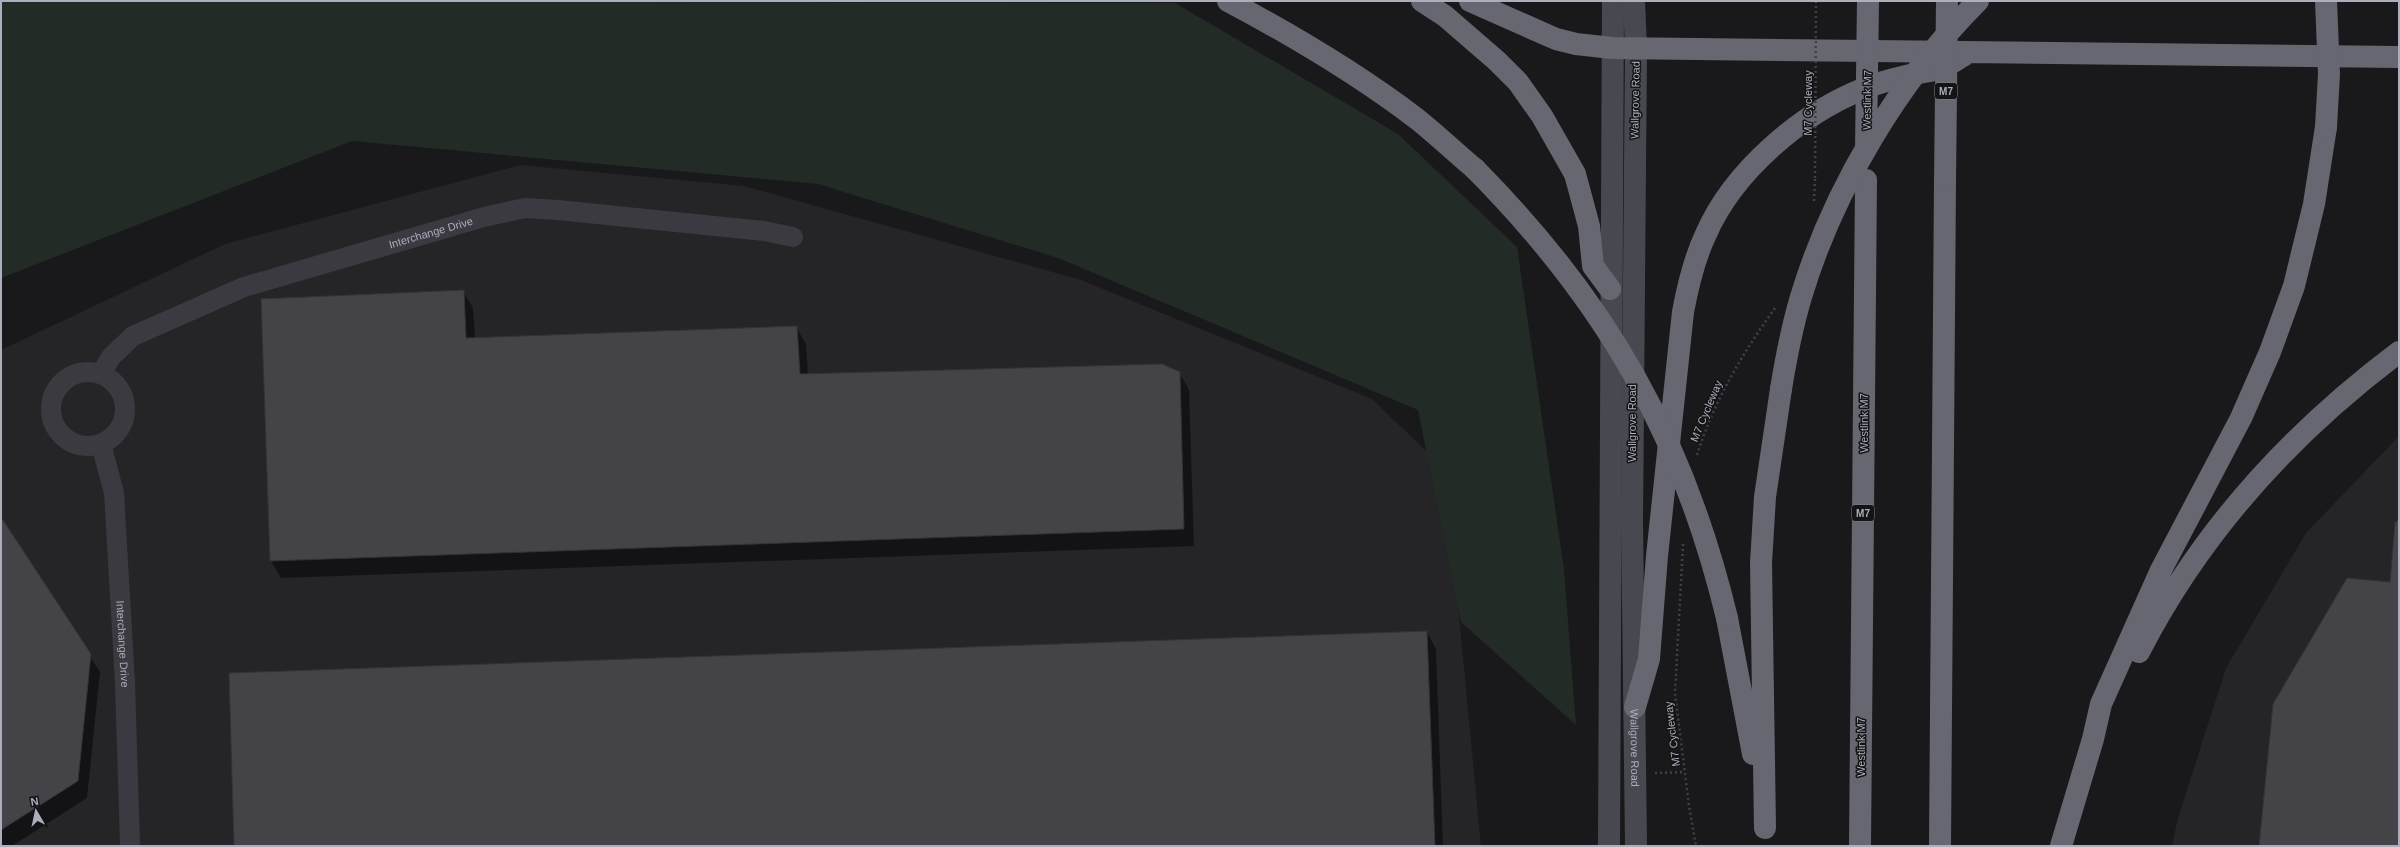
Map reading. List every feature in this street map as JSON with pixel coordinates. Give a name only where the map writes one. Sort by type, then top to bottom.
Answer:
[{"type":"highway","points":[[1228,1],[1279,28],[1360,77],[1418,120],[1475,169],[1526,223],[1573,280],[1615,340],[1641,386],[1683,474],[1708,542],[1728,618],[1738,668],[1766,837]]},
{"type":"highway","points":[[1422,1],[1445,16],[1498,61],[1518,82],[1542,116],[1575,174],[1589,226],[1593,266],[1610,289]]},
{"type":"highway","points":[[1470,1],[1556,38],[1576,44],[1612,48],[2399,57]]},
{"type":"highway","name":"Westlink M7","points":[[1860,846],[1868,1]]},
{"type":"highway","name":"M7","points":[[1940,846],[1947,1]]},
{"type":"highway","points":[[1766,837],[1761,563],[1766,497],[1788,346],[1801,296],[1821,240],[1847,185],[1870,143],[1901,94],[1939,44],[1978,1]]},
{"type":"highway","points":[[2061,846],[2093,740],[2101,704],[2161,570],[2241,418],[2270,352],[2294,286],[2314,204],[2326,127],[2329,74],[2326,1]]},
{"type":"highway","points":[[1635,707],[1648,659],[1657,556],[1683,312],[1688,286],[1706,232],[1718,211],[1747,173],[1781,140],[1811,117],[1862,89],[1895,78],[1940,68],[1973,51]]},
{"type":"highway","points":[[2093,740],[2110,712],[2147,635],[2209,537],[2269,465],[2295,439],[2356,384],[2399,352]]},
{"type":"main road","name":"Wallgrove Road","points":[[1608,846],[1612,1]]},
{"type":"main road","name":"Wallgrove Road","points":[[1634,1],[1636,48],[1632,521],[1636,846]]},
{"type":"street","name":"Interchange Drive","points":[[101,374],[111,357],[133,336],[244,287],[409,237],[525,208],[764,230],[793,237]]},
{"type":"street","points":[[81,373],[101,374],[117,386],[125,404],[123,424],[110,439],[101,444],[81,446],[67,440],[56,429],[51,410],[56,390],[71,376],[81,373]]},
{"type":"street","name":"Interchange Drive","points":[[101,444],[114,493],[125,682],[130,846]]},
{"type":"path","name":"M7 Cycleway","points":[[1813,204],[1815,178],[1816,1]]},
{"type":"path","name":"M7 Cycleway","points":[[1694,461],[1714,409],[1728,378],[1779,303]]},
{"type":"path","name":"M7 Cycleway","points":[[1684,540],[1675,662],[1675,693],[1684,772],[1696,846]]},
{"type":"path","points":[[1635,773],[1684,772]]},
{"type":"shaded area","points":[[1,1],[1175,3],[1398,134],[1517,247],[1564,569],[1576,725],[1461,622],[1418,410],[1058,258],[818,184],[352,141],[1,278]]},
{"type":"shaded area","points":[[520,165],[744,186],[1081,280],[1372,399],[1445,469],[1481,846],[1,846],[1,350],[225,244]]},
{"type":"shaded area","points":[[2399,436],[2399,846],[2172,846],[2178,818],[2226,668],[2306,533]]},
{"type":"building","points":[[464,290],[466,338],[797,326],[800,374],[1162,364],[1180,372],[1184,529],[270,561],[261,299]]},
{"type":"building","points":[[1,517],[91,654],[78,781],[1,830]]},
{"type":"building","points":[[2399,519],[2399,846],[2259,846],[2273,704],[2347,578],[2390,582],[2395,523]]},
{"type":"building","points":[[1427,631],[1435,846],[234,846],[229,673]]}]
